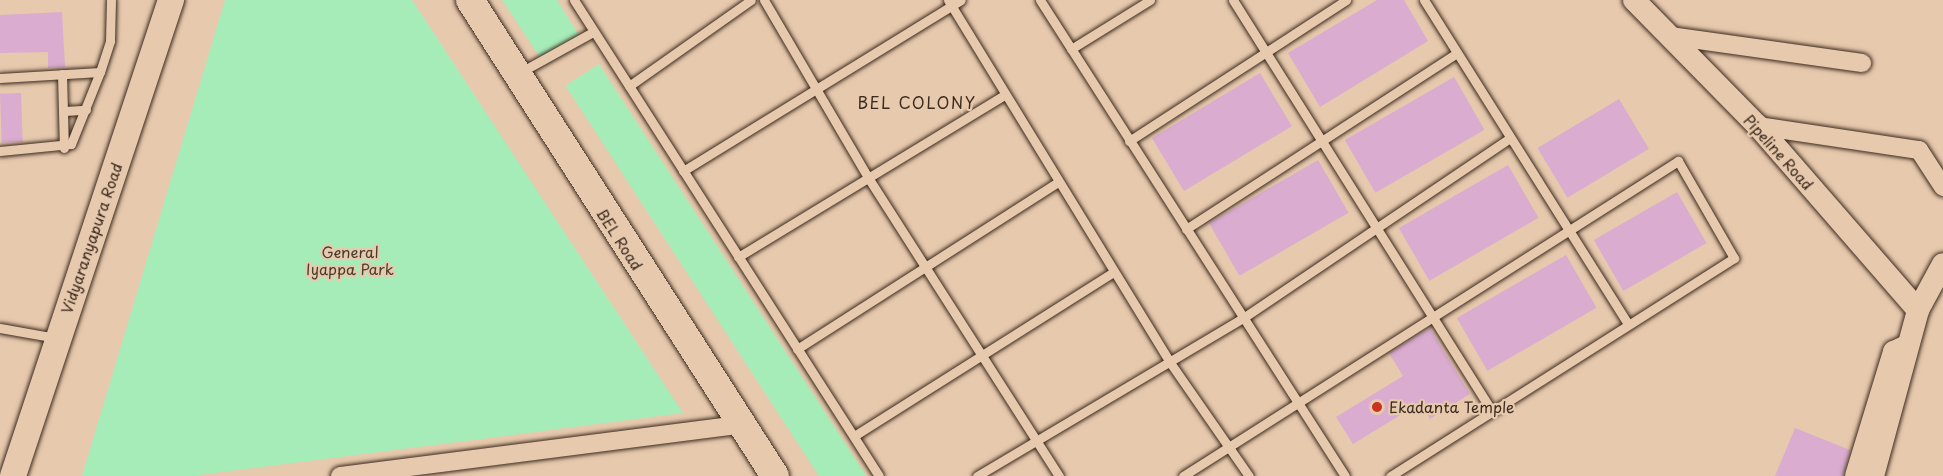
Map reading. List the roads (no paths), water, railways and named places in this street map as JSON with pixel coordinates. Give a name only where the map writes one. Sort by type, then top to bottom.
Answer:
[{"type":"main road","name":"Vidyaranyapura Road","points":[[29,476],[64,339],[171,0]]},
{"type":"main road","name":"Vidyaranyapura Road","points":[[13,476],[64,339],[183,0]]},
{"type":"main road","name":"BEL Road","points":[[470,0],[515,75],[775,476]]},
{"type":"street","name":"Pipeline Road","points":[[1634,0],[1758,126],[1918,310]]},
{"type":"street","points":[[1670,36],[1862,63]]},
{"type":"street","points":[[1758,126],[1919,150],[1943,187]]},
{"type":"street","points":[[1873,476],[1909,357],[1907,346],[1918,310],[1943,264]]},
{"type":"street","points":[[1856,476],[1894,352],[1907,346]]},
{"type":"street","points":[[340,476],[740,425]]},
{"type":"lane","points":[[0,151],[64,148],[73,142],[110,40],[111,0]]},
{"type":"lane","points":[[574,0],[879,476]]},
{"type":"lane","points":[[629,86],[751,0]]},
{"type":"lane","points":[[764,0],[869,179],[977,354],[1059,476]]},
{"type":"lane","points":[[683,171],[950,3],[961,0]]},
{"type":"lane","points":[[1040,0],[1345,476]]},
{"type":"lane","points":[[1071,50],[1150,0]]},
{"type":"lane","points":[[1233,0],[1492,411]]},
{"type":"lane","points":[[1130,141],[1346,0]]},
{"type":"lane","points":[[1424,0],[1628,324]]},
{"type":"lane","points":[[950,3],[1003,96],[1169,361],[1232,446],[1249,476]]},
{"type":"lane","points":[[515,75],[594,32]]},
{"type":"lane","points":[[1186,229],[1457,53]]},
{"type":"lane","points":[[0,78],[100,72]]},
{"type":"lane","points":[[62,74],[64,148]]},
{"type":"lane","points":[[738,257],[1003,96]]},
{"type":"lane","points":[[64,111],[86,110]]},
{"type":"lane","points":[[977,476],[1243,318],[1510,138]]},
{"type":"lane","points":[[1183,476],[1678,161],[1734,258],[1390,476]]},
{"type":"lane","points":[[797,349],[1057,183]]},
{"type":"lane","points":[[854,436],[977,354],[1113,272]]},
{"type":"lane","points":[[0,328],[64,339]]},
{"type":"place","name":"Ekadanta Temple","points":[[1377,407]]},
{"type":"district","name":"BEL COLONY","points":[[917,102]]},
{"type":"park label","name":"General Iyappa Park","points":[[350,260]]}]
